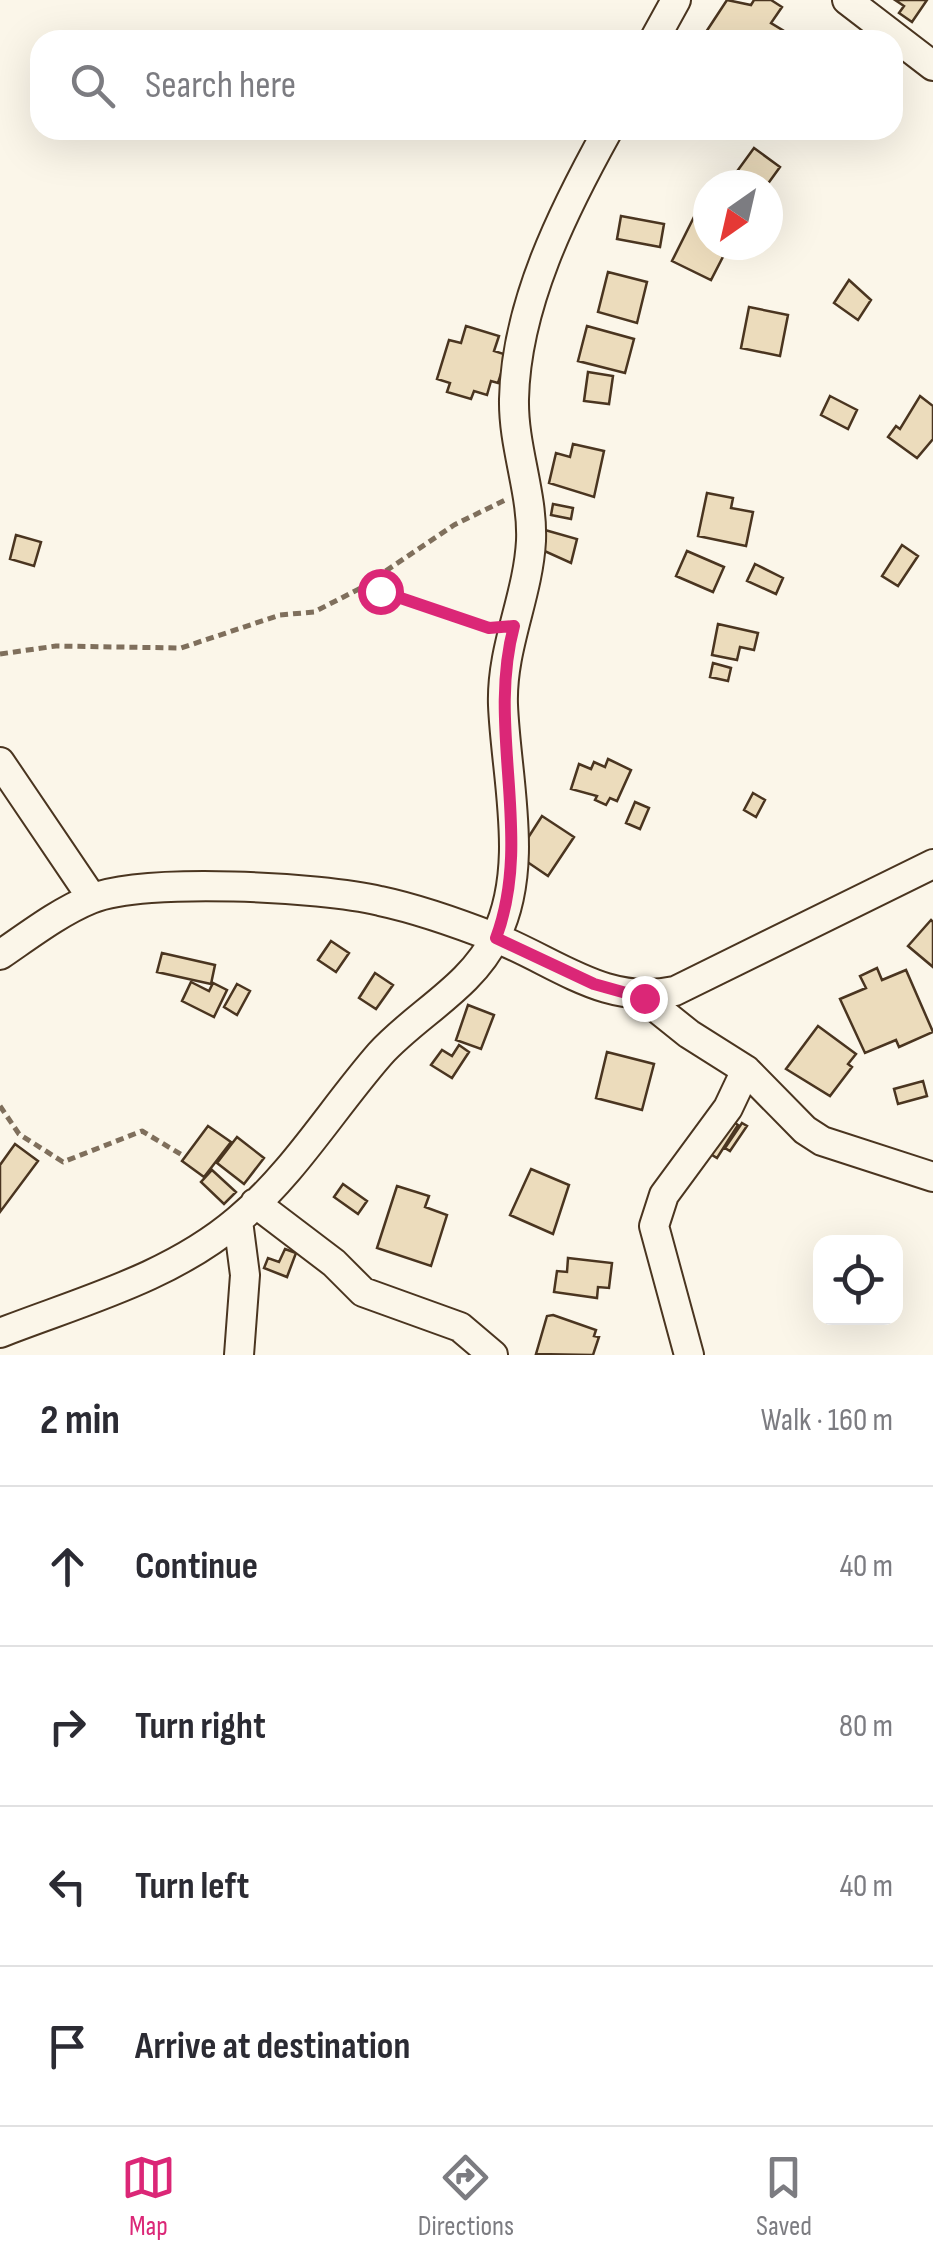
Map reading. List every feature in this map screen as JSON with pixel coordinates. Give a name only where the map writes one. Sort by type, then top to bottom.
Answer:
[{"type":"street","points":[[660,30],[676,0]]},
{"type":"street","points":[[847,0],[886,30]]},
{"type":"street","points":[[903,43],[933,66]]},
{"type":"street","points":[[0,1333],[128,1286],[187,1256],[246,1212],[316,1137],[382,1052],[457,986],[496,938],[512,887],[503,702],[530,542],[514,400],[525,322],[562,219],[603,140]]},
{"type":"street","points":[[0,762],[92,898]]},
{"type":"street","points":[[644,998],[691,984],[933,864]]},
{"type":"street","points":[[0,955],[92,898],[176,885],[379,900],[496,938],[594,984],[644,998],[688,1034],[746,1070],[784,1112],[822,1140],[933,1176]]},
{"type":"street","points":[[689,1355],[654,1226],[664,1195],[728,1108],[746,1070]]},
{"type":"street","points":[[239,1355],[246,1212]]},
{"type":"street","points":[[246,1212],[346,1273],[363,1292],[460,1328],[492,1355]]},
{"type":"path","points":[[0,654],[56,646],[181,648],[280,615],[314,612],[365,585],[487,506],[527,492]]},
{"type":"path","points":[[365,585],[489,628],[514,626]]},
{"type":"path","points":[[0,1106],[32,1145],[63,1162],[142,1131],[182,1155]]},
{"type":"path","points":[[0,1122],[8,1119]]},
{"type":"building","points":[[727,0],[751,5],[754,0],[771,0],[782,7],[771,23],[782,30],[707,30]]},
{"type":"building","points":[[895,0],[927,0],[912,22],[899,13],[904,6]]},
{"type":"building","points":[[754,148],[780,167],[778,170],[738,170]]},
{"type":"building","points":[[621,216],[664,224],[660,247],[617,239]]},
{"type":"building","points":[[693,219],[693,260],[721,260],[711,280],[672,261]]},
{"type":"building","points":[[608,272],[647,282],[637,323],[598,312]]},
{"type":"building","points":[[849,280],[871,300],[858,320],[834,303]]},
{"type":"building","points":[[749,307],[788,315],[780,356],[741,348]]},
{"type":"building","points":[[466,326],[499,336],[494,351],[507,355],[498,383],[491,381],[487,395],[474,391],[471,399],[447,392],[450,383],[437,379],[449,340],[461,343]]},
{"type":"building","points":[[587,326],[634,339],[625,373],[578,361]]},
{"type":"building","points":[[588,372],[613,376],[609,404],[584,401]]},
{"type":"building","points":[[830,396],[857,410],[848,429],[821,415]]},
{"type":"building","points":[[920,396],[933,406],[933,439],[917,458],[888,437],[896,426],[900,429]]},
{"type":"building","points":[[573,444],[604,451],[594,497],[549,483],[556,453],[570,457]]},
{"type":"building","points":[[707,493],[733,498],[731,508],[753,512],[746,546],[698,536]]},
{"type":"building","points":[[553,504],[573,508],[571,519],[551,515]]},
{"type":"building","points":[[545,530],[577,539],[571,563],[540,549]]},
{"type":"building","points":[[16,535],[41,542],[34,566],[10,559]]},
{"type":"building","points":[[902,545],[918,556],[898,586],[882,576]]},
{"type":"building","points":[[687,551],[724,567],[713,592],[676,576]]},
{"type":"building","points":[[755,564],[783,578],[776,594],[747,581]]},
{"type":"building","points":[[718,624],[758,633],[754,650],[740,647],[737,660],[712,655]]},
{"type":"building","points":[[713,663],[731,668],[728,681],[710,677]]},
{"type":"building","points":[[608,759],[631,770],[617,801],[610,798],[606,805],[595,800],[597,796],[571,789],[579,764],[591,769],[594,762],[605,767]]},
{"type":"building","points":[[753,793],[765,800],[756,817],[744,810]]},
{"type":"building","points":[[635,802],[649,808],[640,829],[626,823]]},
{"type":"building","points":[[542,816],[574,837],[548,876],[517,855]]},
{"type":"building","points":[[933,922],[933,967],[908,946]]},
{"type":"building","points":[[331,941],[349,953],[336,972],[318,960]]},
{"type":"building","points":[[162,953],[215,965],[211,984],[157,972]]},
{"type":"building","points":[[877,968],[882,980],[906,970],[933,1032],[899,1047],[896,1040],[865,1053],[840,999],[866,988],[860,976]]},
{"type":"building","points":[[375,973],[393,985],[376,1009],[359,998]]},
{"type":"building","points":[[191,982],[209,991],[213,983],[227,990],[214,1017],[182,1001]]},
{"type":"building","points":[[237,984],[250,991],[237,1015],[224,1007]]},
{"type":"building","points":[[468,1005],[494,1015],[481,1049],[456,1040]]},
{"type":"building","points":[[818,1026],[856,1054],[848,1064],[852,1067],[830,1096],[786,1069]]},
{"type":"building","points":[[459,1045],[469,1052],[452,1078],[431,1065],[442,1050],[452,1056]]},
{"type":"building","points":[[607,1052],[654,1064],[642,1110],[596,1098]]},
{"type":"building","points":[[923,1081],[927,1096],[898,1104],[894,1089]]},
{"type":"building","points":[[731,1120],[738,1125],[717,1158],[709,1153]]},
{"type":"building","points":[[742,1123],[747,1126],[730,1151],[725,1148]]},
{"type":"building","points":[[208,1126],[231,1142],[204,1177],[182,1161]]},
{"type":"building","points":[[237,1137],[264,1158],[244,1184],[217,1163]]},
{"type":"building","points":[[15,1144],[38,1161],[0,1212],[0,1165]]},
{"type":"building","points":[[531,1169],[569,1185],[553,1234],[510,1215]]},
{"type":"building","points":[[212,1170],[236,1192],[224,1204],[201,1182]]},
{"type":"building","points":[[343,1184],[367,1201],[358,1214],[334,1197]]},
{"type":"building","points":[[397,1186],[429,1196],[425,1207],[447,1215],[431,1266],[377,1248]]},
{"type":"building","points":[[285,1249],[296,1253],[287,1277],[264,1268],[268,1258],[279,1262]]},
{"type":"building","points":[[568,1258],[612,1263],[609,1288],[598,1287],[597,1298],[554,1292],[557,1271],[567,1272]]},
{"type":"building","points":[[547,1316],[596,1330],[594,1336],[599,1337],[593,1355],[536,1354]]},
{"type":"route","points":[[380,591],[489,628],[514,626],[508,646],[503,702],[512,887],[496,938],[594,984],[644,998]]}]
